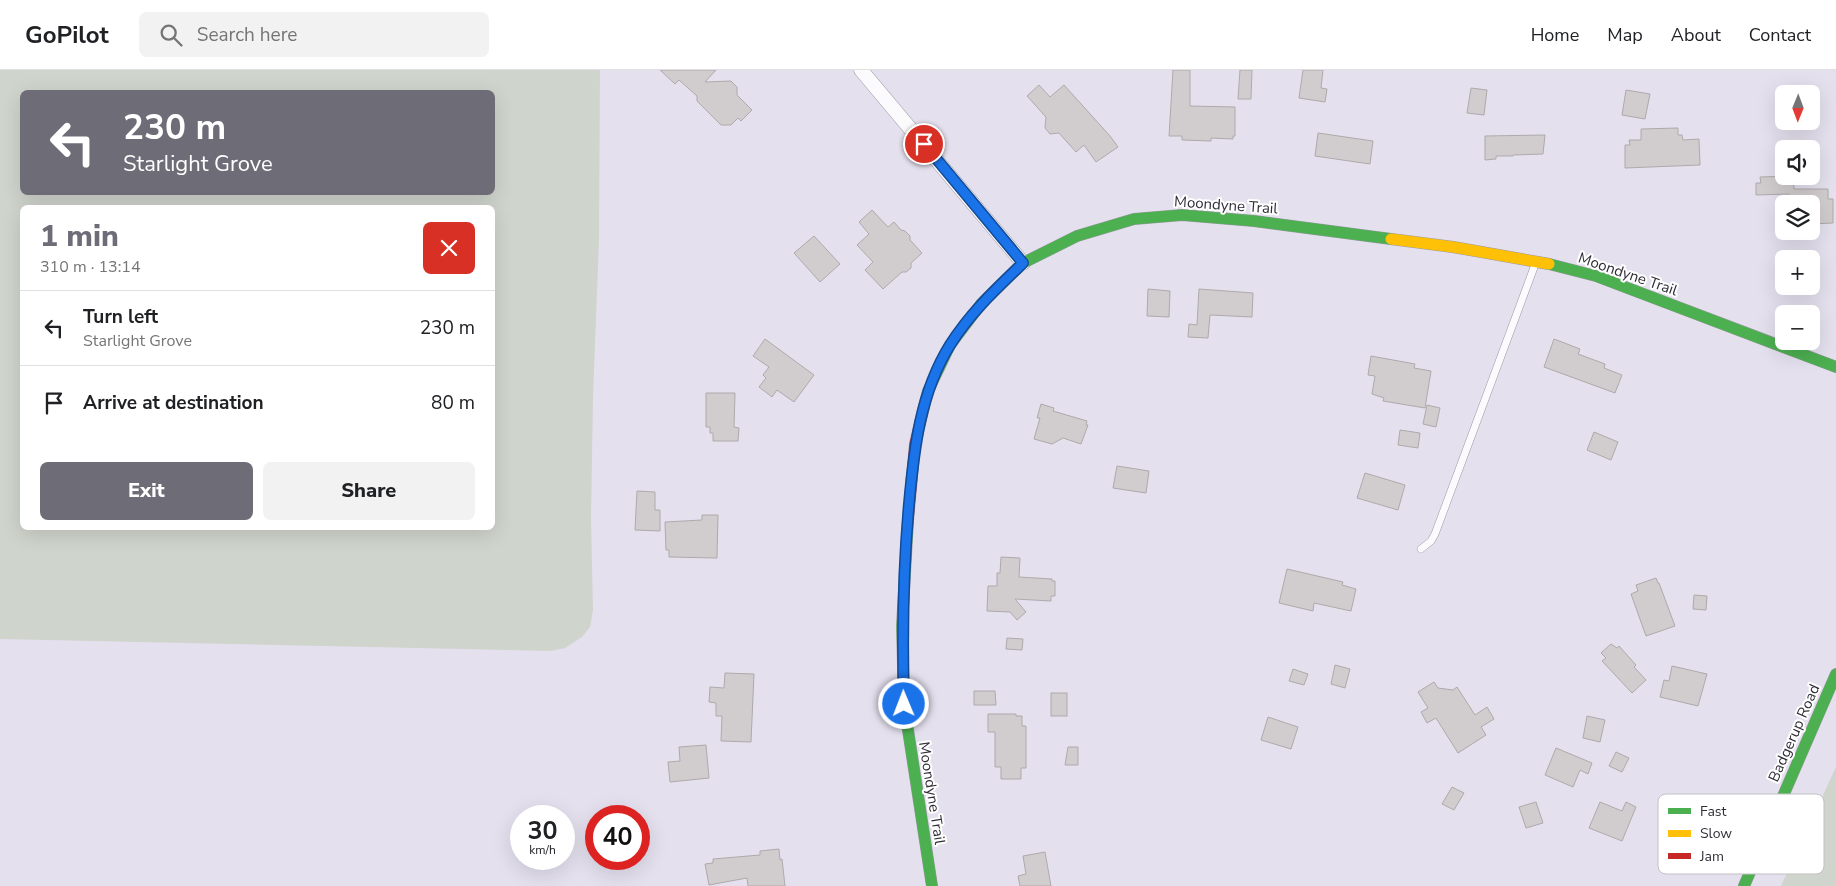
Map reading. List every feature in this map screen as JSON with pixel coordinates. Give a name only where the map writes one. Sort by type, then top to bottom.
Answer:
[{"type":"street","points":[[862,70],[1023,263]]},
{"type":"street","name":"Moondyne Trail","points":[[932,886],[904,704],[902,626],[907,526],[915,444],[928,391],[950,345],[981,304],[1023,263],[1077,236],[1134,219],[1182,214],[1263,222],[1536,261],[1596,276],[1836,367]]},
{"type":"street","name":"Badgerup Road","points":[[1784,794],[1836,674]]},
{"type":"street","name":"Badgerup Road","points":[[1744,886],[1749,874]]},
{"type":"lane","points":[[1421,549],[1431,541],[1435,534],[1536,261]]},
{"type":"shaded area","points":[[0,70],[600,70],[599,239],[593,396],[591,519],[593,610],[590,627],[582,637],[565,648],[551,651],[0,639]]},
{"type":"shaded area","points":[[1836,767],[1836,886],[1781,886],[1787,874],[1824,874],[1824,794]]},
{"type":"building","points":[[660,70],[716,70],[705,82],[731,81],[737,87],[737,95],[752,110],[741,121],[738,118],[731,125],[721,125],[697,101],[697,96],[679,80],[675,84]]},
{"type":"building","points":[[1173,70],[1190,70],[1190,106],[1235,107],[1235,136],[1233,136],[1233,139],[1211,138],[1211,141],[1182,140],[1182,136],[1169,136]]},
{"type":"building","points":[[1240,70],[1252,70],[1251,99],[1238,99]]},
{"type":"building","points":[[1303,70],[1323,70],[1321,88],[1327,89],[1325,102],[1299,98]]},
{"type":"building","points":[[1039,85],[1050,97],[1064,85],[1118,147],[1096,162],[1084,145],[1076,152],[1059,133],[1050,134],[1045,128],[1046,117],[1027,96]]},
{"type":"building","points":[[1471,88],[1487,90],[1484,115],[1467,113]]},
{"type":"building","points":[[1626,90],[1650,94],[1645,119],[1622,115]]},
{"type":"building","points":[[1678,128],[1678,135],[1682,135],[1683,140],[1699,139],[1700,165],[1625,168],[1625,145],[1630,145],[1629,140],[1641,140],[1641,129]]},
{"type":"building","points":[[1318,133],[1373,141],[1370,164],[1315,156]]},
{"type":"building","points":[[1545,135],[1543,154],[1496,156],[1496,159],[1485,160],[1485,136]]},
{"type":"building","points":[[1760,177],[1775,177],[1775,185],[1794,185],[1794,189],[1828,189],[1828,199],[1833,199],[1833,223],[1820,224],[1820,195],[1756,195],[1756,183],[1761,183]]},
{"type":"building","points":[[872,210],[888,227],[894,222],[901,230],[905,231],[910,236],[910,240],[922,253],[911,263],[911,268],[906,272],[902,272],[883,289],[865,270],[873,262],[857,245],[869,234],[859,222]]},
{"type":"building","points":[[814,236],[840,264],[820,282],[794,253]]},
{"type":"building","points":[[1148,289],[1170,291],[1169,317],[1147,316]]},
{"type":"building","points":[[1199,289],[1253,293],[1252,317],[1210,315],[1208,338],[1188,337],[1189,324],[1197,325]]},
{"type":"building","points":[[765,339],[814,375],[794,402],[777,390],[772,397],[759,387],[766,378],[763,375],[769,367],[753,356]]},
{"type":"building","points":[[1554,339],[1580,349],[1578,354],[1605,364],[1604,368],[1622,375],[1615,393],[1544,367]]},
{"type":"building","points":[[1371,356],[1415,364],[1414,368],[1431,371],[1425,408],[1383,401],[1384,398],[1372,394],[1375,376],[1368,375]]},
{"type":"building","points":[[706,393],[735,393],[734,427],[739,428],[738,441],[713,441],[713,433],[710,433],[710,427],[706,427]]},
{"type":"building","points":[[1041,404],[1054,408],[1053,411],[1087,421],[1086,425],[1088,425],[1081,444],[1063,438],[1052,444],[1034,439],[1040,418],[1037,418]]},
{"type":"building","points":[[1427,405],[1440,408],[1436,427],[1423,424]]},
{"type":"building","points":[[1400,430],[1420,433],[1418,448],[1398,445]]},
{"type":"building","points":[[1594,432],[1618,442],[1611,460],[1587,450]]},
{"type":"building","points":[[1117,466],[1149,471],[1146,493],[1113,488]]},
{"type":"building","points":[[1365,473],[1405,485],[1398,510],[1357,498]]},
{"type":"building","points":[[637,491],[655,492],[655,510],[660,510],[660,531],[635,530]]},
{"type":"building","points":[[702,515],[718,515],[717,558],[669,557],[669,550],[666,550],[665,522],[702,520]]},
{"type":"building","points":[[1001,557],[1020,558],[1019,577],[1052,579],[1052,581],[1055,581],[1055,596],[1051,596],[1051,601],[1015,599],[1026,612],[1017,620],[1010,612],[987,611],[988,586],[997,586],[997,573],[1000,573]]},
{"type":"building","points":[[1287,569],[1343,582],[1342,585],[1356,589],[1351,611],[1314,603],[1313,611],[1279,603]]},
{"type":"building","points":[[1656,578],[1675,626],[1646,636],[1631,594],[1638,591],[1636,585]]},
{"type":"building","points":[[1694,595],[1707,596],[1706,610],[1693,609]]},
{"type":"building","points":[[1007,638],[1023,639],[1022,650],[1006,649]]},
{"type":"building","points":[[1611,644],[1617,648],[1619,646],[1646,680],[1632,693],[1602,661],[1606,658],[1601,653]]},
{"type":"building","points":[[1335,665],[1350,669],[1345,688],[1331,684]]},
{"type":"building","points":[[1672,666],[1707,674],[1698,706],[1660,697],[1664,680],[1669,681]]},
{"type":"building","points":[[1293,669],[1308,674],[1304,685],[1289,681]]},
{"type":"building","points":[[725,673],[754,674],[751,742],[721,741],[722,716],[716,716],[716,703],[709,702],[710,687],[724,688]]},
{"type":"building","points":[[1434,682],[1438,688],[1453,690],[1457,687],[1475,715],[1487,707],[1494,719],[1481,727],[1486,735],[1458,753],[1436,718],[1427,723],[1421,712],[1428,708],[1418,692]]},
{"type":"building","points":[[974,691],[995,691],[996,705],[974,705]]},
{"type":"building","points":[[1051,693],[1067,693],[1067,716],[1051,716]]},
{"type":"building","points":[[988,714],[1016,714],[1016,716],[1022,716],[1022,726],[1026,726],[1026,768],[1021,768],[1021,779],[1001,779],[1001,767],[995,767],[995,732],[988,732]]},
{"type":"building","points":[[1587,716],[1605,720],[1600,742],[1583,738]]},
{"type":"building","points":[[1268,717],[1298,727],[1291,749],[1261,740]]},
{"type":"building","points":[[706,745],[709,778],[670,782],[668,762],[680,761],[679,747]]},
{"type":"building","points":[[1068,747],[1078,747],[1078,765],[1065,765]]},
{"type":"building","points":[[1556,748],[1592,763],[1588,774],[1580,770],[1573,787],[1545,775]]},
{"type":"building","points":[[1616,752],[1629,758],[1622,772],[1609,766]]},
{"type":"building","points":[[1452,787],[1464,793],[1454,810],[1442,804]]},
{"type":"building","points":[[1536,802],[1543,823],[1526,828],[1519,807]]},
{"type":"building","points":[[1600,802],[1622,811],[1626,802],[1636,807],[1622,841],[1589,828]]},
{"type":"building","points":[[779,849],[785,886],[748,886],[747,878],[709,885],[705,864],[713,863],[713,859],[760,855],[760,851]]},
{"type":"building","points":[[1045,852],[1051,886],[1020,886],[1018,876],[1026,874],[1023,856]]},
{"type":"traffic: fast","points":[[924,407],[928,391],[950,345],[981,304],[1023,263],[1077,236],[1134,219],[1182,215],[1254,221],[1391,239]]},
{"type":"traffic: fast","points":[[1549,264],[1596,276],[1836,367]]},
{"type":"traffic: fast","points":[[908,520],[902,626],[904,704],[932,886]]},
{"type":"traffic: fast","points":[[1784,794],[1836,674]]},
{"type":"traffic: fast","points":[[1744,886],[1749,874]]},
{"type":"traffic: slow","points":[[1391,239],[1453,247],[1549,264]]},
{"type":"traffic: jam","points":[[908,520],[915,444],[924,407]]},
{"type":"route","points":[[904,704],[902,626],[907,526],[915,444],[928,391],[950,345],[981,304],[1023,263],[924,144]]}]
